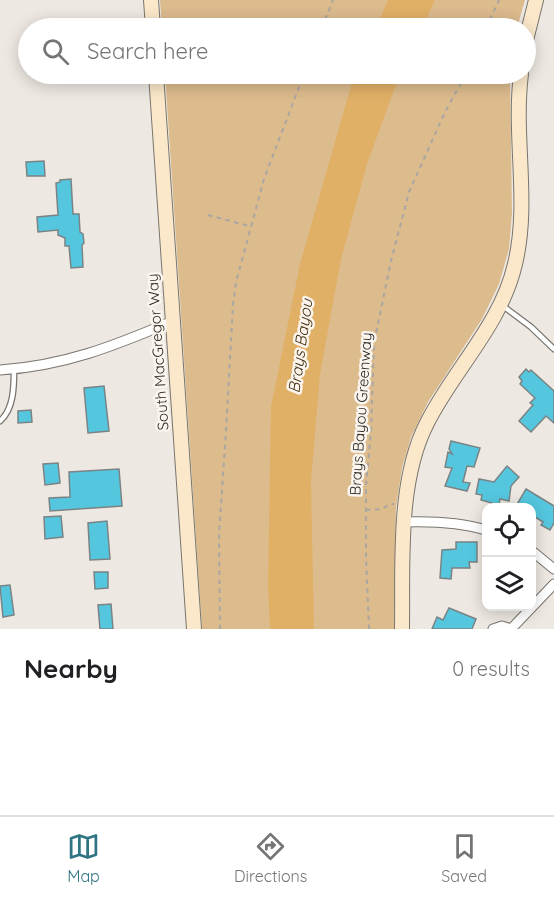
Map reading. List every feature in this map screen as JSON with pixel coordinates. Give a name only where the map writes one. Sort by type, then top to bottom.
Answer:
[{"type":"street","points":[[151,0],[152,18]]},
{"type":"street","points":[[531,18],[536,0]]},
{"type":"street","name":"South MacGregor Way","points":[[157,84],[194,629]]},
{"type":"street","points":[[402,629],[406,491],[425,425],[491,323],[501,304],[515,265],[520,229],[520,84]]},
{"type":"street","points":[[0,370],[81,357],[110,348],[173,321]]},
{"type":"street","points":[[404,522],[436,521],[466,524],[482,529]]},
{"type":"street","points":[[536,555],[554,569]]},
{"type":"street","points":[[493,629],[502,626],[510,629],[554,584]]},
{"type":"lane","points":[[501,304],[531,327],[554,349]]},
{"type":"lane","points":[[0,421],[7,415],[10,405],[14,369]]},
{"type":"path","points":[[326,18],[333,0]]},
{"type":"path","points":[[491,18],[499,0]]},
{"type":"path","points":[[220,629],[219,535],[236,282],[268,168],[300,84]]},
{"type":"path","name":"Brays Bayou Greenway","points":[[369,629],[366,510],[374,351],[402,214],[414,177],[460,84]]},
{"type":"path","points":[[208,215],[250,226]]},
{"type":"path","points":[[366,510],[382,509],[390,504],[396,504]]},
{"type":"shaded area","points":[[160,0],[525,0],[520,18],[161,18]]},
{"type":"shaded area","points":[[166,84],[510,84],[512,213],[509,249],[499,284],[482,319],[428,402],[411,437],[402,468],[396,507],[394,629],[202,629]]},
{"type":"water","points":[[388,0],[435,0],[427,18],[380,18]]},
{"type":"water","name":"Brays Bayou","points":[[352,84],[396,84],[367,164],[341,259],[320,374],[311,481],[314,629],[270,629],[268,587],[271,407],[300,264]]},
{"type":"building","points":[[44,161],[45,176],[27,176],[26,162]]},
{"type":"building","points":[[71,179],[73,214],[79,214],[80,232],[83,234],[84,243],[82,245],[83,267],[71,268],[69,246],[65,246],[65,238],[58,235],[58,230],[38,232],[37,217],[58,215],[56,183],[60,180]]},
{"type":"building","points":[[526,369],[529,372],[531,370],[554,391],[554,423],[546,416],[531,432],[519,421],[533,405],[530,403],[535,398],[520,384],[522,381],[519,377]]},
{"type":"building","points":[[104,386],[109,431],[88,433],[84,388]]},
{"type":"building","points":[[31,410],[32,422],[18,423],[18,411]]},
{"type":"building","points":[[451,441],[480,448],[474,467],[467,466],[463,482],[470,483],[467,491],[445,486],[452,468],[445,467],[448,452],[452,454],[449,449]]},
{"type":"building","points":[[58,463],[60,483],[45,485],[43,464]]},
{"type":"building","points":[[507,466],[519,477],[511,486],[509,501],[500,499],[499,503],[492,503],[481,500],[482,495],[476,494],[479,479],[494,482]]},
{"type":"building","points":[[119,469],[122,506],[50,511],[49,498],[70,497],[69,472]]},
{"type":"building","points":[[526,489],[554,506],[554,523],[550,530],[541,525],[543,522],[536,518],[536,503],[518,503]]},
{"type":"building","points":[[61,516],[63,537],[45,539],[44,517]]},
{"type":"building","points":[[107,521],[110,559],[90,560],[88,523]]},
{"type":"building","points":[[456,542],[477,542],[477,562],[469,562],[470,568],[452,568],[451,579],[440,578],[442,550],[456,549]]},
{"type":"building","points":[[94,572],[108,572],[108,588],[95,589]]},
{"type":"building","points":[[10,585],[14,615],[3,617],[0,586]]},
{"type":"building","points":[[111,604],[113,629],[100,629],[98,605]]},
{"type":"building","points":[[449,608],[476,619],[472,629],[432,629],[437,617],[443,620]]}]
